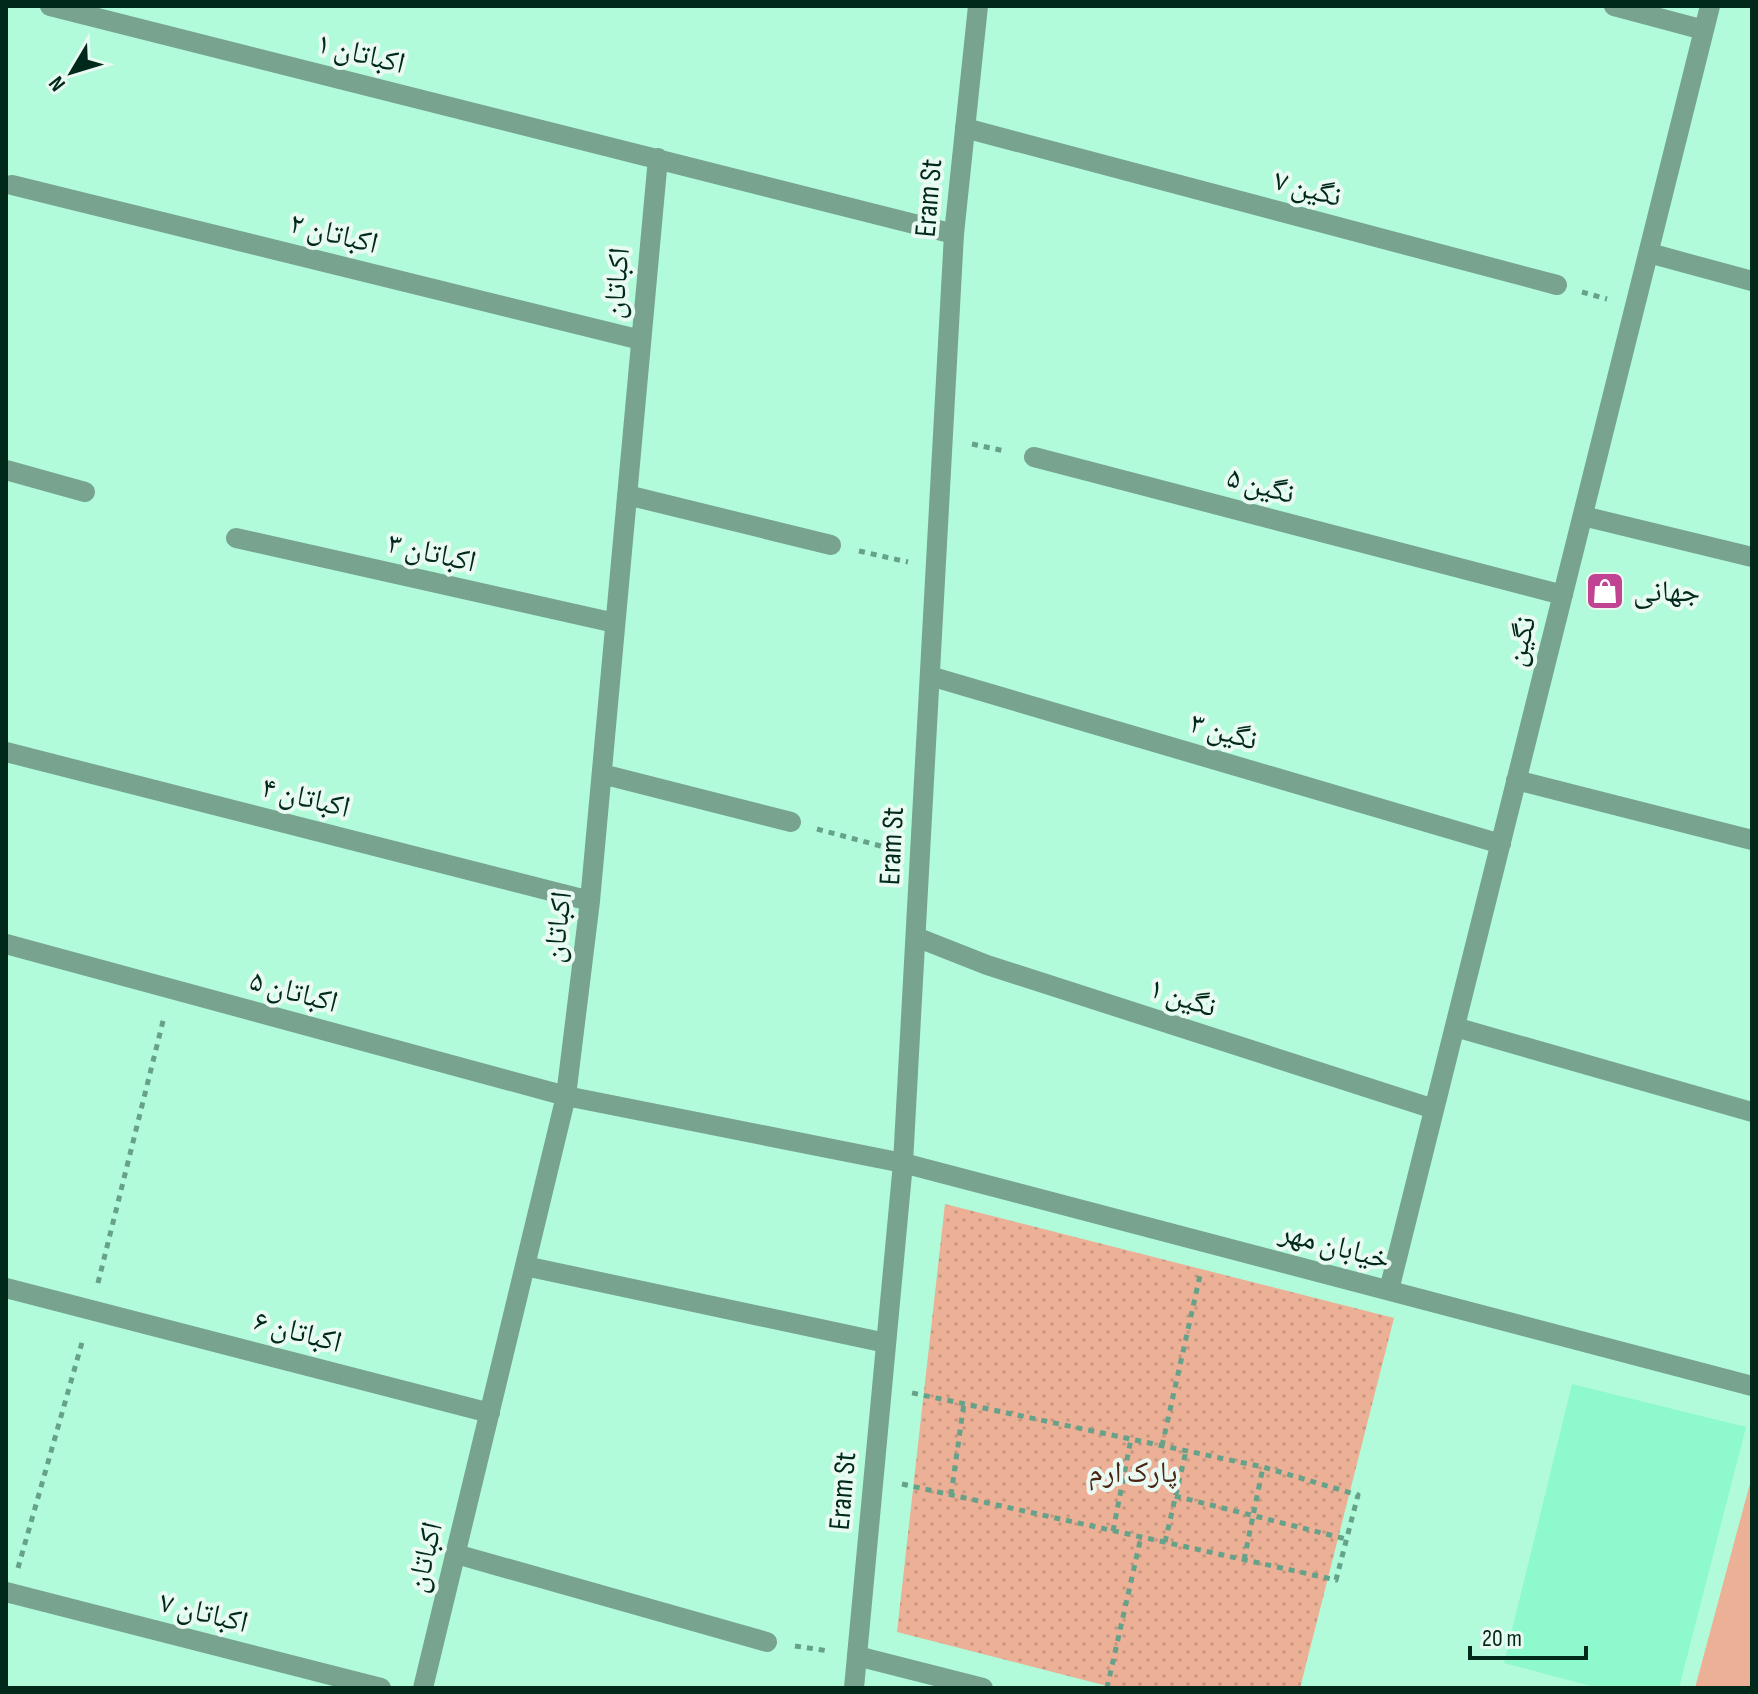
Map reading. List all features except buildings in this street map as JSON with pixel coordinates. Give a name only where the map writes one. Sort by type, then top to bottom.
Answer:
[{"type":"street","name":"اکباتان ۱","points":[[50,6],[954,234]]},
{"type":"street","name":"Eram St","points":[[854,1688],[903,1163],[954,234],[978,6]]},
{"type":"street","points":[[1614,6],[1704,30]]},
{"type":"street","name":"نگین","points":[[1389,1290],[1710,6]]},
{"type":"street","name":"نگین ۷","points":[[965,128],[1557,285]]},
{"type":"street","name":"اکباتان","points":[[423,1688],[566,1096],[590,901],[658,158]]},
{"type":"street","name":"اکباتان ۲","points":[[12,185],[641,340]]},
{"type":"street","points":[[1649,253],[1752,281]]},
{"type":"street","name":"نگین ۵","points":[[1034,457],[1563,595]]},
{"type":"street","points":[[6,470],[85,492]]},
{"type":"street","points":[[627,495],[831,545]]},
{"type":"street","points":[[1583,516],[1752,557]]},
{"type":"street","name":"اکباتان ۳","points":[[236,538],[615,623]]},
{"type":"street","name":"نگین ۳","points":[[930,676],[1501,844]]},
{"type":"street","name":"اکباتان ۴","points":[[6,752],[590,901]]},
{"type":"street","points":[[602,774],[791,822]]},
{"type":"street","points":[[1516,780],[1752,840]]},
{"type":"street","name":"نگین ۱","points":[[916,937],[987,965],[1434,1109]]},
{"type":"street","name":"اکباتان ۵","points":[[6,944],[566,1096],[903,1163]]},
{"type":"street","points":[[1455,1027],[1752,1112]]},
{"type":"street","name":"خیابان مهر","points":[[903,1163],[1752,1386]]},
{"type":"street","points":[[525,1266],[886,1343]]},
{"type":"street","name":"اکباتان ۶","points":[[6,1288],[490,1413]]},
{"type":"street","points":[[456,1554],[767,1642]]},
{"type":"street","name":"اکباتان ۷","points":[[9,1592],[381,1688]]},
{"type":"street","points":[[857,1656],[983,1688]]},
{"type":"path","points":[[1557,285],[1635,307]]},
{"type":"path","points":[[943,438],[1034,457]]},
{"type":"path","points":[[831,545],[936,568]]},
{"type":"path","points":[[791,822],[920,857]]},
{"type":"path","points":[[1162,1446],[1208,1243]]},
{"type":"path","points":[[874,1478],[1336,1580],[1358,1495],[1263,1467],[882,1386]]},
{"type":"path","points":[[951,1495],[964,1403]]},
{"type":"path","points":[[1113,1531],[1131,1439]]},
{"type":"path","points":[[1165,1542],[1186,1451]]},
{"type":"path","points":[[1244,1560],[1263,1467]]},
{"type":"path","points":[[1175,1496],[1346,1539]]},
{"type":"path","points":[[1107,1688],[1141,1537]]},
{"type":"path","points":[[767,1642],[857,1656]]},
{"type":"shaded area","points":[[1572,1384],[1746,1427],[1679,1688],[1598,1688],[1504,1663]]},
{"type":"green space","name":"پارک ارم","points":[[945,1204],[1394,1318],[1300,1688],[1115,1688],[897,1632]]},
{"type":"green space","points":[[1752,1476],[1752,1688],[1695,1688]]},
{"type":"place","name":"جهانی","points":[[1605,591]]}]
